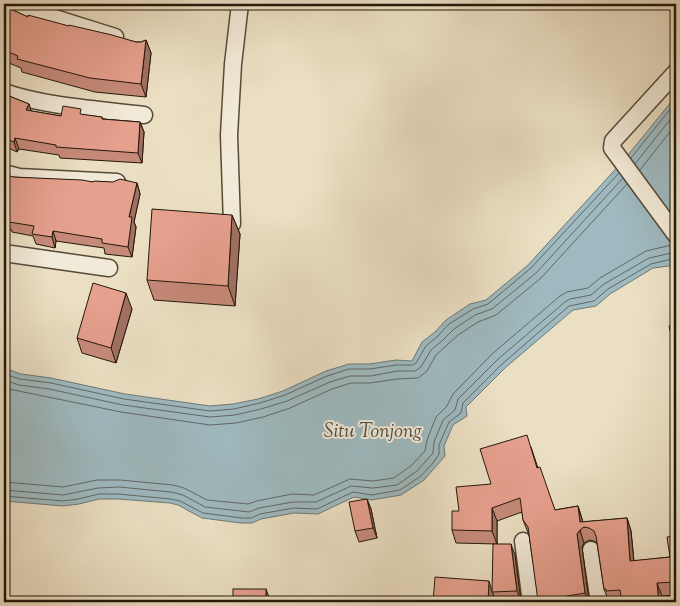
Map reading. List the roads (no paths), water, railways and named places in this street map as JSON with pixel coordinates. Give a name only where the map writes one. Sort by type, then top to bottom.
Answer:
[{"type":"street","points":[[10,4],[134,43]]},
{"type":"street","points":[[232,224],[230,134],[233,64],[240,4]]},
{"type":"street","points":[[676,72],[613,141],[613,151],[676,235]]},
{"type":"street","points":[[4,92],[20,98],[42,102],[144,115]]},
{"type":"street","points":[[4,173],[19,177],[117,182]]},
{"type":"street","points":[[4,253],[109,268]]},
{"type":"street","points":[[523,541],[531,602]]},
{"type":"street","points":[[591,550],[599,602]]},
{"type":"water","name":"Situ Tonjong","points":[[676,96],[676,262],[669,266],[653,268],[610,294],[596,306],[573,310],[505,368],[466,407],[467,416],[453,425],[444,446],[445,456],[424,480],[401,495],[372,500],[354,497],[318,514],[294,513],[261,519],[252,523],[202,518],[178,505],[170,503],[99,499],[63,506],[4,501],[4,368],[21,374],[51,378],[125,394],[210,406],[258,399],[283,391],[326,371],[349,364],[369,364],[396,360],[412,361],[422,342],[446,320],[470,304],[486,300],[528,265],[623,161]]}]
